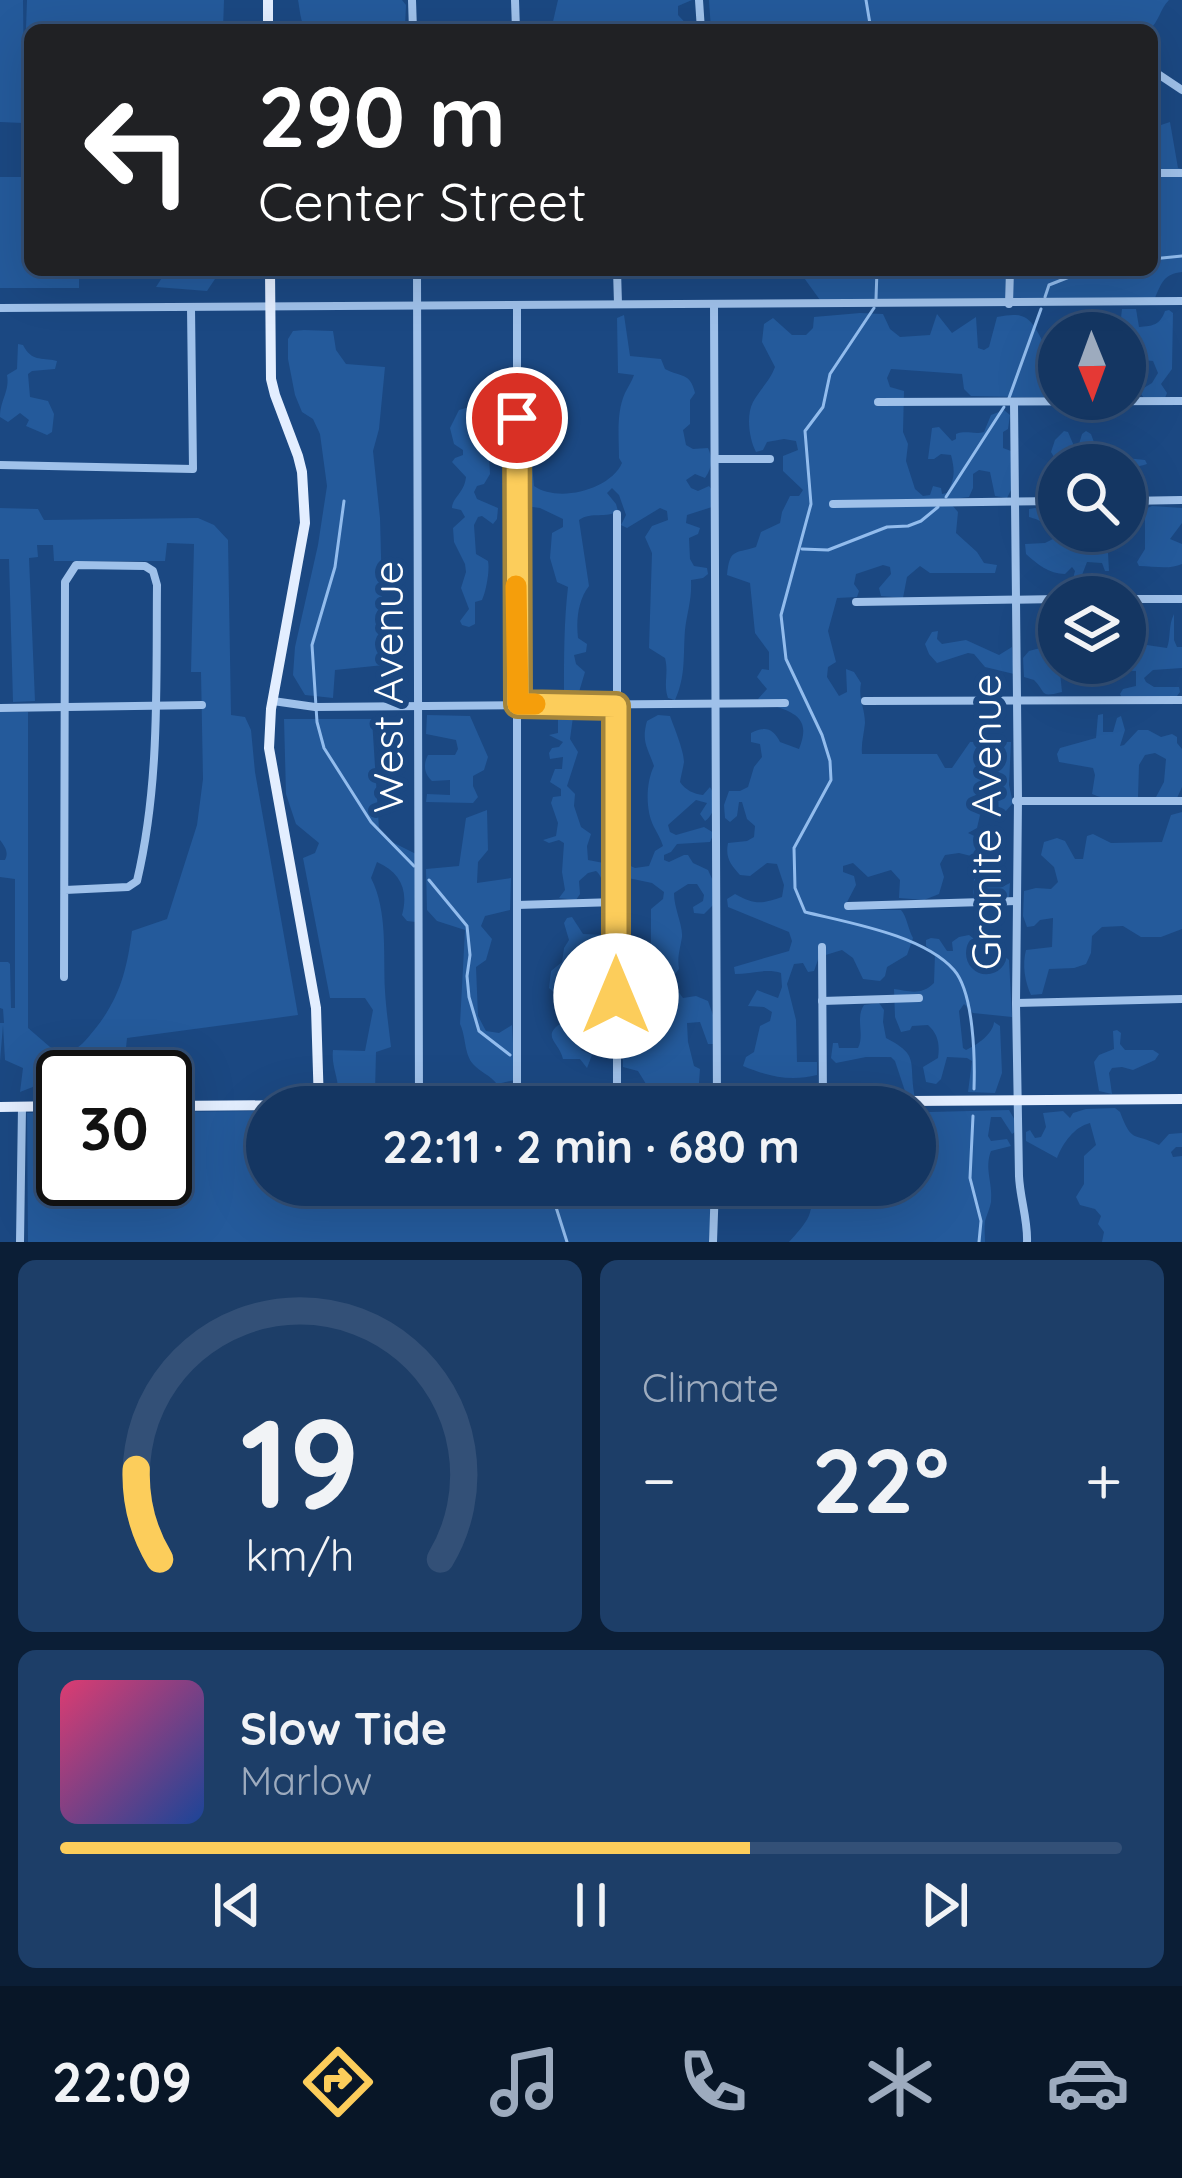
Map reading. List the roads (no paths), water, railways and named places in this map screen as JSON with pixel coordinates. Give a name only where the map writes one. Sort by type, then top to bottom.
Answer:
[{"type":"main road","points":[[270,276],[272,379],[298,456],[305,523],[269,748],[316,1009],[318,1086]]},
{"type":"main road","points":[[936,1101],[1182,1099]]},
{"type":"main road","points":[[192,1106],[246,1105]]},
{"type":"main road","points":[[0,1107],[36,1107]]},
{"type":"street","name":"West Avenue","points":[[417,276],[419,1086]]},
{"type":"street","points":[[617,276],[618,304]]},
{"type":"street","points":[[1009,304],[1010,276]]},
{"type":"street","points":[[0,308],[517,306],[589,310],[618,304],[1182,301]]},
{"type":"street","points":[[714,304],[718,1086]]},
{"type":"street","points":[[517,306],[517,1086]]},
{"type":"street","points":[[0,465],[193,469],[191,308]]},
{"type":"street","points":[[878,402],[1182,401]]},
{"type":"street","name":"Granite Avenue","points":[[1014,402],[1019,1188],[1028,1242]]},
{"type":"street","points":[[716,459],[770,459]]},
{"type":"street","points":[[1146,501],[1182,500]]},
{"type":"street","points":[[833,504],[1038,501]]},
{"type":"street","points":[[617,514],[617,1086]]},
{"type":"street","points":[[64,977],[65,582],[76,565],[145,566],[153,571],[157,585],[155,706],[152,806],[137,881],[128,887],[65,890]]},
{"type":"street","points":[[856,602],[1038,599]]},
{"type":"street","points":[[1146,599],[1182,599]]},
{"type":"street","points":[[865,701],[1182,700]]},
{"type":"street","points":[[273,701],[366,706],[785,703]]},
{"type":"street","points":[[0,708],[202,705]]},
{"type":"street","points":[[1016,802],[1182,801]]},
{"type":"street","points":[[848,907],[1017,901]]},
{"type":"street","points":[[517,905],[616,902]]},
{"type":"street","points":[[822,947],[823,1086]]},
{"type":"street","points":[[822,1001],[920,998]]},
{"type":"street","points":[[1016,1003],[1182,999]]},
{"type":"street","points":[[20,1242],[22,1107]]},
{"type":"street","points":[[713,1242],[714,1206]]},
{"type":"waterway","points":[[866,0],[870,24]]},
{"type":"waterway","points":[[1158,258],[1182,256]]},
{"type":"waterway","points":[[876,299],[877,276]]},
{"type":"waterway","points":[[1045,297],[1049,285],[1072,276]]},
{"type":"waterway","points":[[874,308],[830,374],[823,407],[805,431],[811,504],[781,615],[786,659],[822,735],[831,780],[794,848],[795,888],[805,912],[905,939],[954,970],[969,1010],[974,1089]]},
{"type":"waterway","points":[[1009,398],[1041,309]]},
{"type":"waterway","points":[[946,497],[1004,407]]},
{"type":"waterway","points":[[344,501],[335,567],[312,645],[317,722],[324,748],[371,822],[414,866]]},
{"type":"waterway","points":[[802,549],[828,550],[887,527],[908,526],[938,507]]},
{"type":"waterway","points":[[429,880],[467,926],[469,997],[479,1031],[510,1055]]},
{"type":"waterway","points":[[973,1116],[970,1178],[981,1221],[979,1242]]},
{"type":"waterway","points":[[556,1206],[567,1242]]}]
